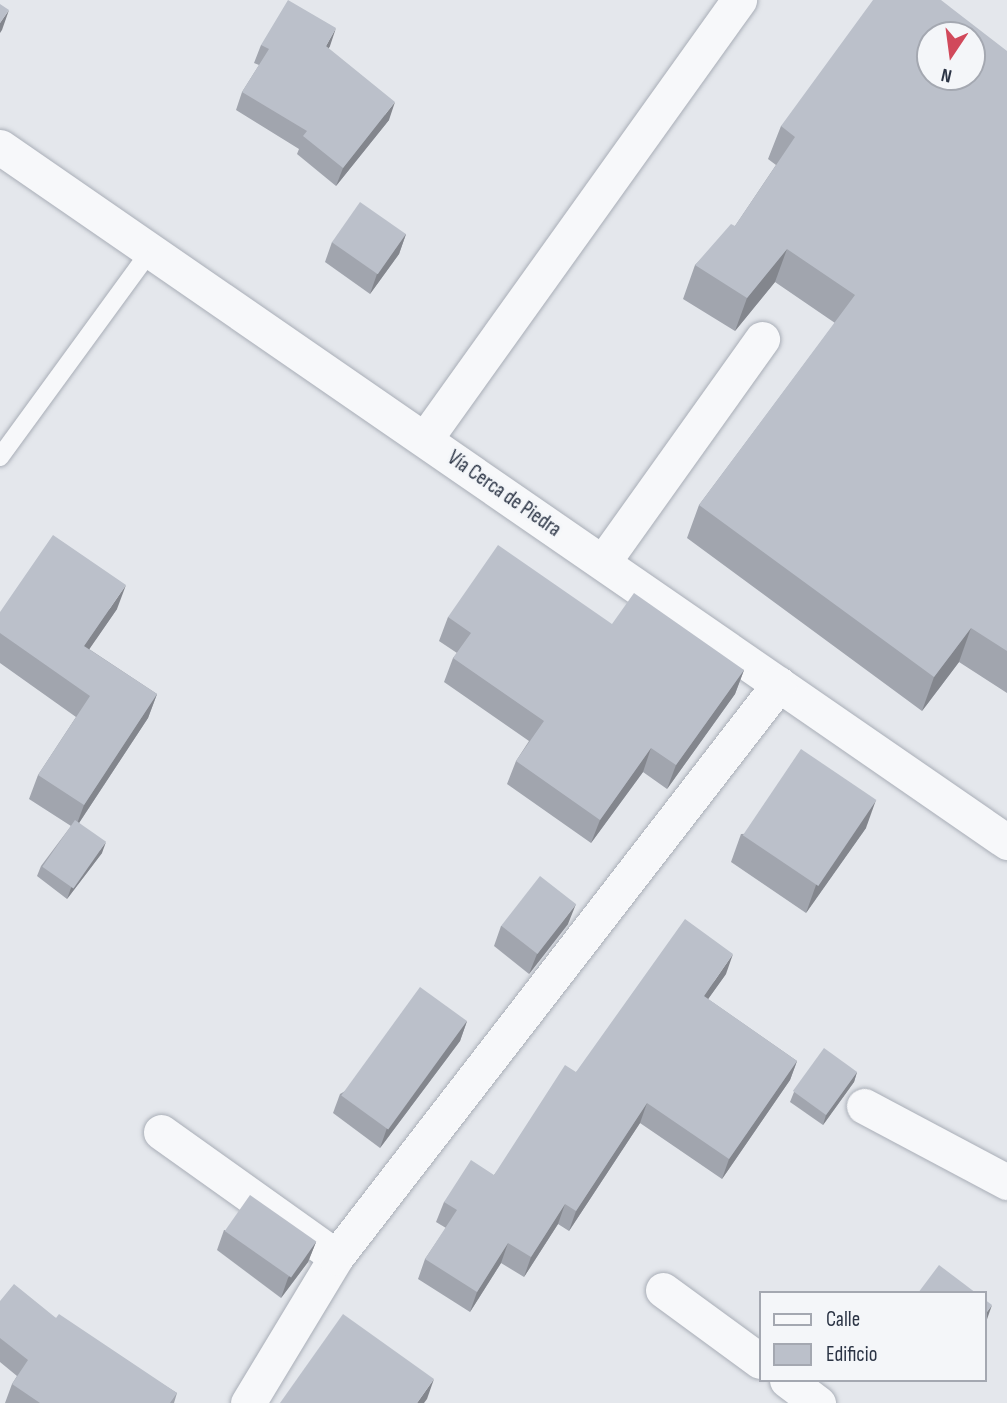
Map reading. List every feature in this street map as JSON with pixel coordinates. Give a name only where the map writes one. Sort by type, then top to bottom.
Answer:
[{"type":"street","points":[[425,439],[739,0]]},
{"type":"street","name":"Vía Cerca de Piedra","points":[[0,147],[1007,842]]},
{"type":"street","points":[[603,562],[762,339]]},
{"type":"street","points":[[247,1403],[336,1257],[779,684]]},
{"type":"street","points":[[863,1106],[1007,1182]]},
{"type":"street","points":[[161,1132],[336,1257]]},
{"type":"street","points":[[663,1290],[758,1360]]},
{"type":"street","points":[[790,1382],[818,1403]]},
{"type":"lane","points":[[0,457],[151,250]]},
{"type":"building","points":[[288,0],[336,28],[326,46],[395,102],[343,168],[303,136],[307,131],[242,92],[269,49],[261,45]]},
{"type":"building","points":[[873,0],[941,0],[968,21],[916,21],[916,91],[986,91],[986,35],[1007,51],[1007,651],[971,628],[934,677],[699,505],[855,295],[787,249],[747,298],[695,265],[731,224],[735,226],[795,137],[781,126]]},
{"type":"building","points":[[0,4],[9,10],[0,23]]},
{"type":"building","points":[[360,202],[406,234],[378,274],[332,242]]},
{"type":"building","points":[[53,535],[126,585],[84,646],[157,694],[84,805],[38,775],[90,696],[0,633],[0,612]]},
{"type":"building","points":[[498,545],[612,624],[634,593],[744,670],[676,765],[651,748],[600,820],[516,761],[544,721],[453,658],[471,633],[448,617]]},
{"type":"building","points":[[801,749],[876,800],[818,886],[743,835]]},
{"type":"building","points":[[75,820],[106,842],[73,888],[42,867]]},
{"type":"building","points":[[540,876],[576,904],[537,954],[501,926]]},
{"type":"building","points":[[685,919],[733,954],[704,996],[797,1061],[729,1159],[647,1103],[576,1211],[565,1204],[531,1257],[508,1243],[477,1292],[425,1259],[457,1210],[444,1202],[471,1160],[494,1175],[565,1065],[576,1072]]},
{"type":"building","points":[[420,987],[467,1021],[388,1129],[341,1095]]},
{"type":"building","points":[[824,1048],[857,1072],[826,1115],[793,1091]]},
{"type":"building","points":[[250,1195],[316,1241],[291,1278],[225,1231]]},
{"type":"building","points":[[939,1265],[973,1291],[920,1291]]},
{"type":"building","points":[[14,1284],[56,1318],[59,1314],[177,1393],[170,1403],[40,1403],[12,1384],[28,1360],[0,1338],[0,1301]]},
{"type":"building","points":[[986,1300],[992,1305],[986,1313]]},
{"type":"building","points":[[343,1314],[434,1379],[417,1403],[280,1403]]}]
